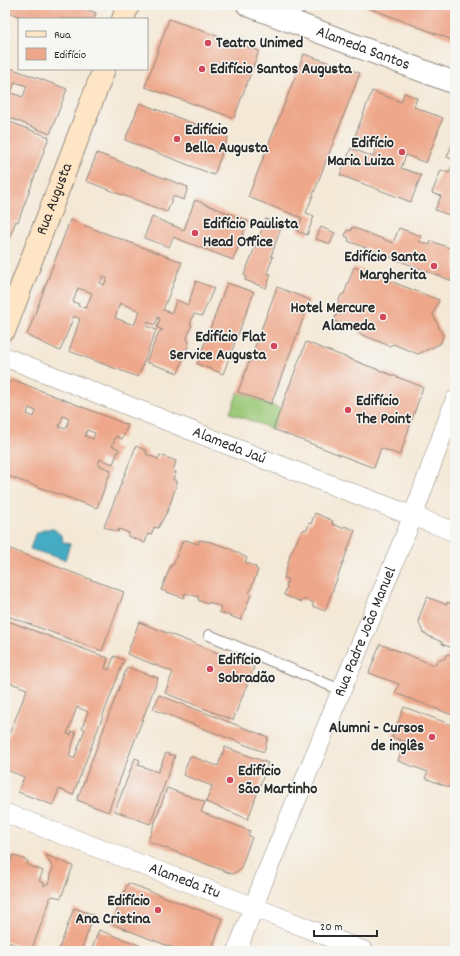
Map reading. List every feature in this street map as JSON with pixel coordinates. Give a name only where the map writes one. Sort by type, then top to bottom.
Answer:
[{"type":"main road","points":[[123,18],[128,5]]},
{"type":"main road","name":"Rua Augusta","points":[[5,329],[104,70]]},
{"type":"street","name":"Alameda Santos","points":[[248,5],[455,83]]},
{"type":"street","name":"Alameda Jaú","points":[[5,356],[253,455],[455,532]]},
{"type":"street","name":"Rua Padre João Manuel","points":[[237,951],[266,874],[413,516],[455,400]]},
{"type":"street","name":"Alameda Itu","points":[[5,813],[254,907],[364,951]]},
{"type":"lane","points":[[209,635],[341,690]]},
{"type":"green space","points":[[238,392],[281,409],[273,429],[230,413]]},
{"type":"water","points":[[45,529],[54,529],[62,536],[63,542],[70,544],[65,560],[30,549],[35,534]]},
{"type":"building","points":[[5,5],[85,5],[84,8],[96,13],[94,18],[24,18],[5,11]]},
{"type":"building","points":[[361,5],[455,5],[455,41]]},
{"type":"building","name":"Edifício Santos Augusta","points":[[169,19],[259,51],[234,118],[145,87]]},
{"type":"building","points":[[304,54],[360,73],[306,213],[314,216],[307,235],[297,231],[302,218],[248,197]]},
{"type":"building","points":[[5,66],[67,89],[50,134],[5,116]],"holes":[[[15,82],[27,86],[23,97],[11,93]]]},
{"type":"building","name":"Edifício Maria Luiza","points":[[372,91],[401,102],[404,93],[410,95],[417,98],[414,107],[443,118],[426,163],[406,155],[401,168],[421,175],[411,202],[340,175],[351,148],[373,157],[378,144],[355,136]]},
{"type":"building","name":"Edifício Bella Augusta","points":[[140,103],[228,137],[214,175],[125,140]]},
{"type":"building","points":[[5,120],[49,137],[18,222],[16,221],[5,249]]},
{"type":"building","points":[[455,137],[455,217],[435,210],[441,196],[432,193],[441,170],[449,173],[454,160],[447,157]]},
{"type":"building","points":[[97,153],[188,187],[184,200],[173,196],[167,212],[86,181]]},
{"type":"building","name":"Edifício Paulista Head Office","points":[[195,200],[248,221],[233,260],[173,237],[169,247],[144,238],[152,217],[184,230]]},
{"type":"building","points":[[266,219],[282,225],[271,256],[273,257],[267,273],[271,274],[266,288],[245,280],[246,276],[244,275]]},
{"type":"building","points":[[70,220],[182,262],[163,310],[172,313],[176,300],[188,305],[196,281],[214,288],[202,316],[194,314],[187,338],[189,343],[178,373],[146,362],[159,332],[163,330],[157,328],[160,318],[158,317],[155,325],[148,322],[146,326],[156,330],[138,377],[69,351],[80,319],[74,316],[60,351],[27,335]],"holes":[[[103,276],[107,278],[104,285],[100,283]],[[78,288],[92,293],[86,308],[78,306],[79,304],[73,302]],[[120,303],[140,311],[134,325],[115,318]]]},
{"type":"building","points":[[321,227],[335,233],[330,244],[316,239]]},
{"type":"building","name":"Edifício Santa Margherita","points":[[352,227],[393,243],[399,228],[421,236],[419,241],[430,245],[431,241],[455,250],[455,282],[348,241],[349,238],[345,236],[347,230],[351,231]]},
{"type":"building","name":"Hotel Mercure Alameda","points":[[354,267],[439,300],[433,314],[443,336],[440,344],[418,354],[393,344],[390,346],[360,334],[359,331],[334,321],[341,295],[344,294]]},
{"type":"building","points":[[227,283],[254,292],[223,374],[197,364]]},
{"type":"building","name":"Edifício Flat Service Augusta","points":[[277,287],[310,300],[271,404],[238,392]]},
{"type":"building","points":[[306,342],[423,387],[400,455],[381,448],[374,468],[273,429]]},
{"type":"building","points":[[14,380],[128,425],[122,439],[116,436],[112,446],[119,449],[113,464],[100,459],[98,465],[111,470],[97,508],[5,475],[6,384]],"holes":[[[29,408],[36,411],[34,417],[27,414]],[[63,416],[69,419],[66,429],[59,427]],[[87,430],[95,433],[93,439],[85,436]]]},
{"type":"building","points":[[136,446],[147,451],[146,454],[158,459],[160,455],[176,461],[173,471],[176,472],[173,479],[176,481],[176,486],[168,510],[158,528],[154,527],[151,535],[148,534],[145,543],[128,536],[129,533],[119,529],[118,532],[104,527]]},
{"type":"building","points":[[315,513],[333,521],[332,524],[355,530],[325,611],[312,606],[314,603],[304,599],[302,602],[284,595],[288,579],[284,578],[290,555],[300,534],[304,529],[307,530],[309,523],[311,524]]},
{"type":"building","points":[[183,540],[198,544],[199,540],[211,542],[229,548],[247,558],[245,562],[256,567],[258,570],[249,594],[251,595],[241,620],[219,612],[221,607],[209,602],[208,604],[198,600],[199,597],[185,593],[184,598],[161,590]]},
{"type":"building","points":[[5,547],[124,592],[102,651],[5,615]]},
{"type":"building","points":[[427,597],[447,605],[447,602],[455,605],[455,649],[442,644],[442,642],[423,633],[419,623],[419,618]]},
{"type":"building","points":[[5,620],[108,658],[105,668],[109,670],[114,656],[124,660],[73,795],[59,789],[53,805],[18,792],[24,777],[5,769],[5,745],[27,689],[5,681]],"holes":[[[77,707],[88,712],[82,728],[85,729],[74,759],[69,756],[76,733],[72,731],[71,735],[67,734]]]},
{"type":"building","name":"Edifício Sobradão","points":[[139,622],[254,667],[233,720],[165,693],[173,672],[127,654]]},
{"type":"building","points":[[380,644],[434,665],[436,662],[445,658],[447,654],[455,657],[455,716],[395,693],[399,684],[369,673]]},
{"type":"building","points":[[127,667],[158,678],[108,812],[77,800]]},
{"type":"building","points":[[159,695],[268,737],[264,752],[153,709]]},
{"type":"building","points":[[404,707],[455,726],[455,781],[451,788],[425,778],[428,772],[398,761],[405,742],[392,737]]},
{"type":"building","name":"Edifício São Martinho","points":[[225,747],[268,763],[248,819],[206,802],[212,786],[183,775],[190,756],[218,766]]},
{"type":"building","points":[[166,753],[175,756],[150,824],[115,811],[135,758],[140,760],[138,765],[158,772]]},
{"type":"building","points":[[167,788],[205,802],[201,812],[250,831],[248,835],[252,837],[240,870],[232,874],[148,841]]},
{"type":"building","points":[[13,855],[28,861],[27,865],[43,871],[39,881],[44,883],[44,886],[49,883],[50,875],[53,869],[46,855],[73,866],[61,898],[53,896],[49,899],[50,901],[31,951],[5,941],[5,864],[9,866]]},
{"type":"building","name":"Edifício Ana Cristina","points":[[128,883],[223,919],[211,951],[181,951],[112,924]]},
{"type":"building","points":[[74,908],[94,915],[81,951],[58,951]]},
{"type":"building","points":[[99,930],[155,951],[91,951]]},
{"type":"place","name":"Teatro Unimed","points":[[208,43]]},
{"type":"place","name":"Edifício Santos Augusta","points":[[202,69]]},
{"type":"place","name":"Edifício Bella Augusta","points":[[177,139]]},
{"type":"place","name":"Edifício Maria Luiza","points":[[402,152]]},
{"type":"place","name":"Edifício Paulista Head Office","points":[[195,233]]},
{"type":"place","name":"Edifício Santa Margherita","points":[[434,266]]},
{"type":"place","name":"Hotel Mercure Alameda","points":[[383,317]]},
{"type":"place","name":"Edifício Flat Service Augusta","points":[[274,346]]},
{"type":"place","name":"Edifício The Point","points":[[348,410]]},
{"type":"place","name":"Edifício Sobradão","points":[[210,669]]},
{"type":"place","name":"Alumni - Cursos de inglês","points":[[432,737]]},
{"type":"place","name":"Edifício São Martinho","points":[[230,780]]},
{"type":"place","name":"Edifício Ana Cristina","points":[[158,910]]}]
